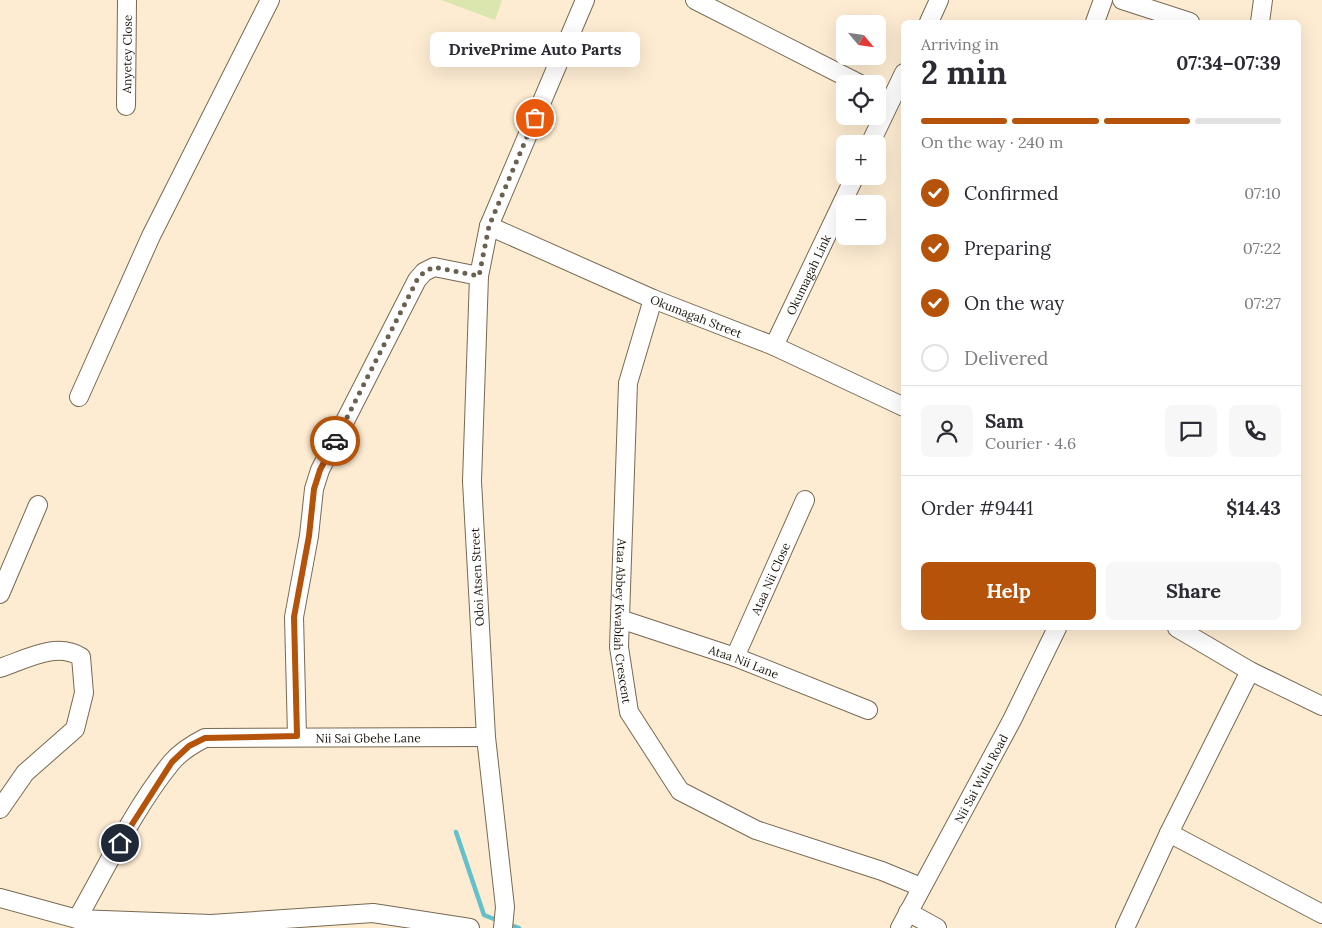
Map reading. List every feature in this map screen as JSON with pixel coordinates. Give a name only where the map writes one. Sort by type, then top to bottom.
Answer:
[{"type":"street","name":"Anyetey Close","points":[[126,106],[127,0]]},
{"type":"street","points":[[79,397],[150,236],[270,0]]},
{"type":"street","name":"Odoi Atsen Street","points":[[503,927],[506,907],[486,737],[472,481],[479,276],[489,226],[585,0]]},
{"type":"street","points":[[695,0],[842,75]]},
{"type":"street","points":[[929,20],[940,0]]},
{"type":"street","points":[[1096,20],[1103,0]]},
{"type":"street","points":[[1122,0],[1184,20]]},
{"type":"street","points":[[1260,20],[1263,0]]},
{"type":"street","points":[[886,94],[901,76]]},
{"type":"street","name":"Okumagah Link","points":[[774,346],[850,185]]},
{"type":"street","name":"Okumagah Street","points":[[489,226],[653,300],[774,346],[901,406]]},
{"type":"street","points":[[297,736],[294,617],[309,536],[314,489],[320,470],[417,280],[424,272],[434,267],[479,276]]},
{"type":"street","name":"Ataa Abbey Kwablah Crescent","points":[[653,300],[628,382],[619,647],[629,712],[680,791],[756,830],[882,871],[921,887]]},
{"type":"street","name":"Ataa Nii Close","points":[[735,657],[805,500]]},
{"type":"street","points":[[0,594],[38,505]]},
{"type":"street","name":"Ataa Nii Lane","points":[[620,619],[735,657],[868,710]]},
{"type":"street","name":"Nii Sai Wulu Road","points":[[900,928],[1012,720],[1056,630]]},
{"type":"street","points":[[1181,630],[1250,671],[1322,706]]},
{"type":"street","points":[[0,668],[57,649],[71,651],[81,657],[84,693],[75,729],[26,773],[0,810]]},
{"type":"street","points":[[1125,928],[1169,833],[1250,671]]},
{"type":"street","name":"Nii Sai Gbehe Lane","points":[[77,918],[137,813],[172,762],[189,746],[205,738],[297,736],[486,737]]},
{"type":"street","points":[[1169,833],[1322,914]]},
{"type":"street","points":[[0,898],[77,918],[122,924],[211,924],[373,913],[470,928]]},
{"type":"street","points":[[908,912],[937,928]]},
{"type":"green space","points":[[441,0],[502,0],[495,20]]},
{"type":"waterway","points":[[456,832],[484,915],[499,921]]},
{"type":"waterway","points":[[508,924],[519,928]]},
{"type":"way so far","points":[[335,441],[417,280],[424,272],[434,267],[479,276],[489,226],[535,118]]},
{"type":"place","name":"DrivePrime Auto Parts","points":[[535,118]]},
{"type":"route","points":[[120,843],[137,813],[172,762],[189,746],[205,738],[297,736],[294,617],[309,536],[314,489],[320,470],[335,441]]}]
